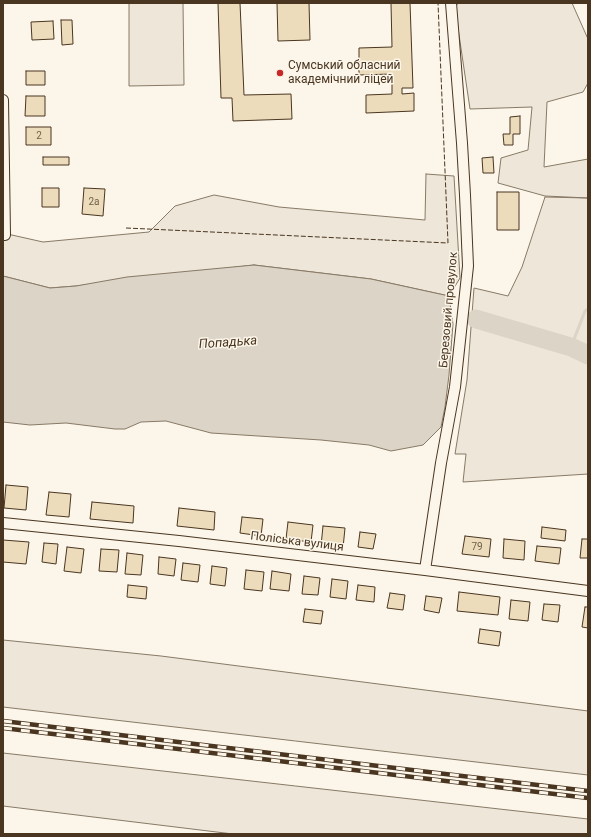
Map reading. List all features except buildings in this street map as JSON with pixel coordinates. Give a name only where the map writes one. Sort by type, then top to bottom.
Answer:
[{"type":"street","name":"Березовий провулок","points":[[425,570],[441,462],[456,387],[468,266],[463,150],[451,3]]},
{"type":"street","points":[[3,100],[4,235]]},
{"type":"street","name":"Поліська вулиця","points":[[3,523],[179,541],[588,590]]},
{"type":"shaded area","points":[[129,3],[183,3],[184,85],[129,86]]},
{"type":"shaded area","points":[[458,3],[572,3],[588,39],[588,83],[583,92],[547,102],[544,167],[588,159],[588,198],[545,196],[498,183],[501,158],[528,150],[532,107],[470,109],[455,8]]},
{"type":"shaded area","points":[[426,174],[454,176],[460,278],[449,296],[371,279],[254,265],[50,288],[3,276],[3,233],[43,242],[149,232],[175,206],[214,195],[279,207],[425,220]]},
{"type":"shaded area","points":[[545,197],[588,198],[588,474],[463,482],[466,454],[455,454],[467,380],[474,288],[508,296],[522,267]]},
{"type":"shaded area","points":[[3,640],[161,656],[588,711],[588,775],[3,707]]},
{"type":"shaded area","points":[[3,753],[588,819],[588,834],[233,834],[3,806]]},
{"type":"water","points":[[254,265],[371,279],[449,296],[453,324],[449,375],[441,427],[423,445],[391,451],[369,445],[321,440],[211,433],[166,421],[141,422],[125,429],[66,423],[30,425],[3,422],[3,276],[50,288],[76,286],[127,277]]},
{"type":"waterway","points":[[571,347],[585,311],[588,309]]},
{"type":"waterway","name":"Попадька","points":[[476,319],[571,347],[588,355]]},
{"type":"railway","points":[[3,721],[588,791]]},
{"type":"railway","points":[[3,728],[588,798]]},
{"type":"fence","points":[[126,228],[448,243],[438,3]]},
{"type":"place","name":"Сумський обласний академічний ліцей","points":[[280,73]]}]
